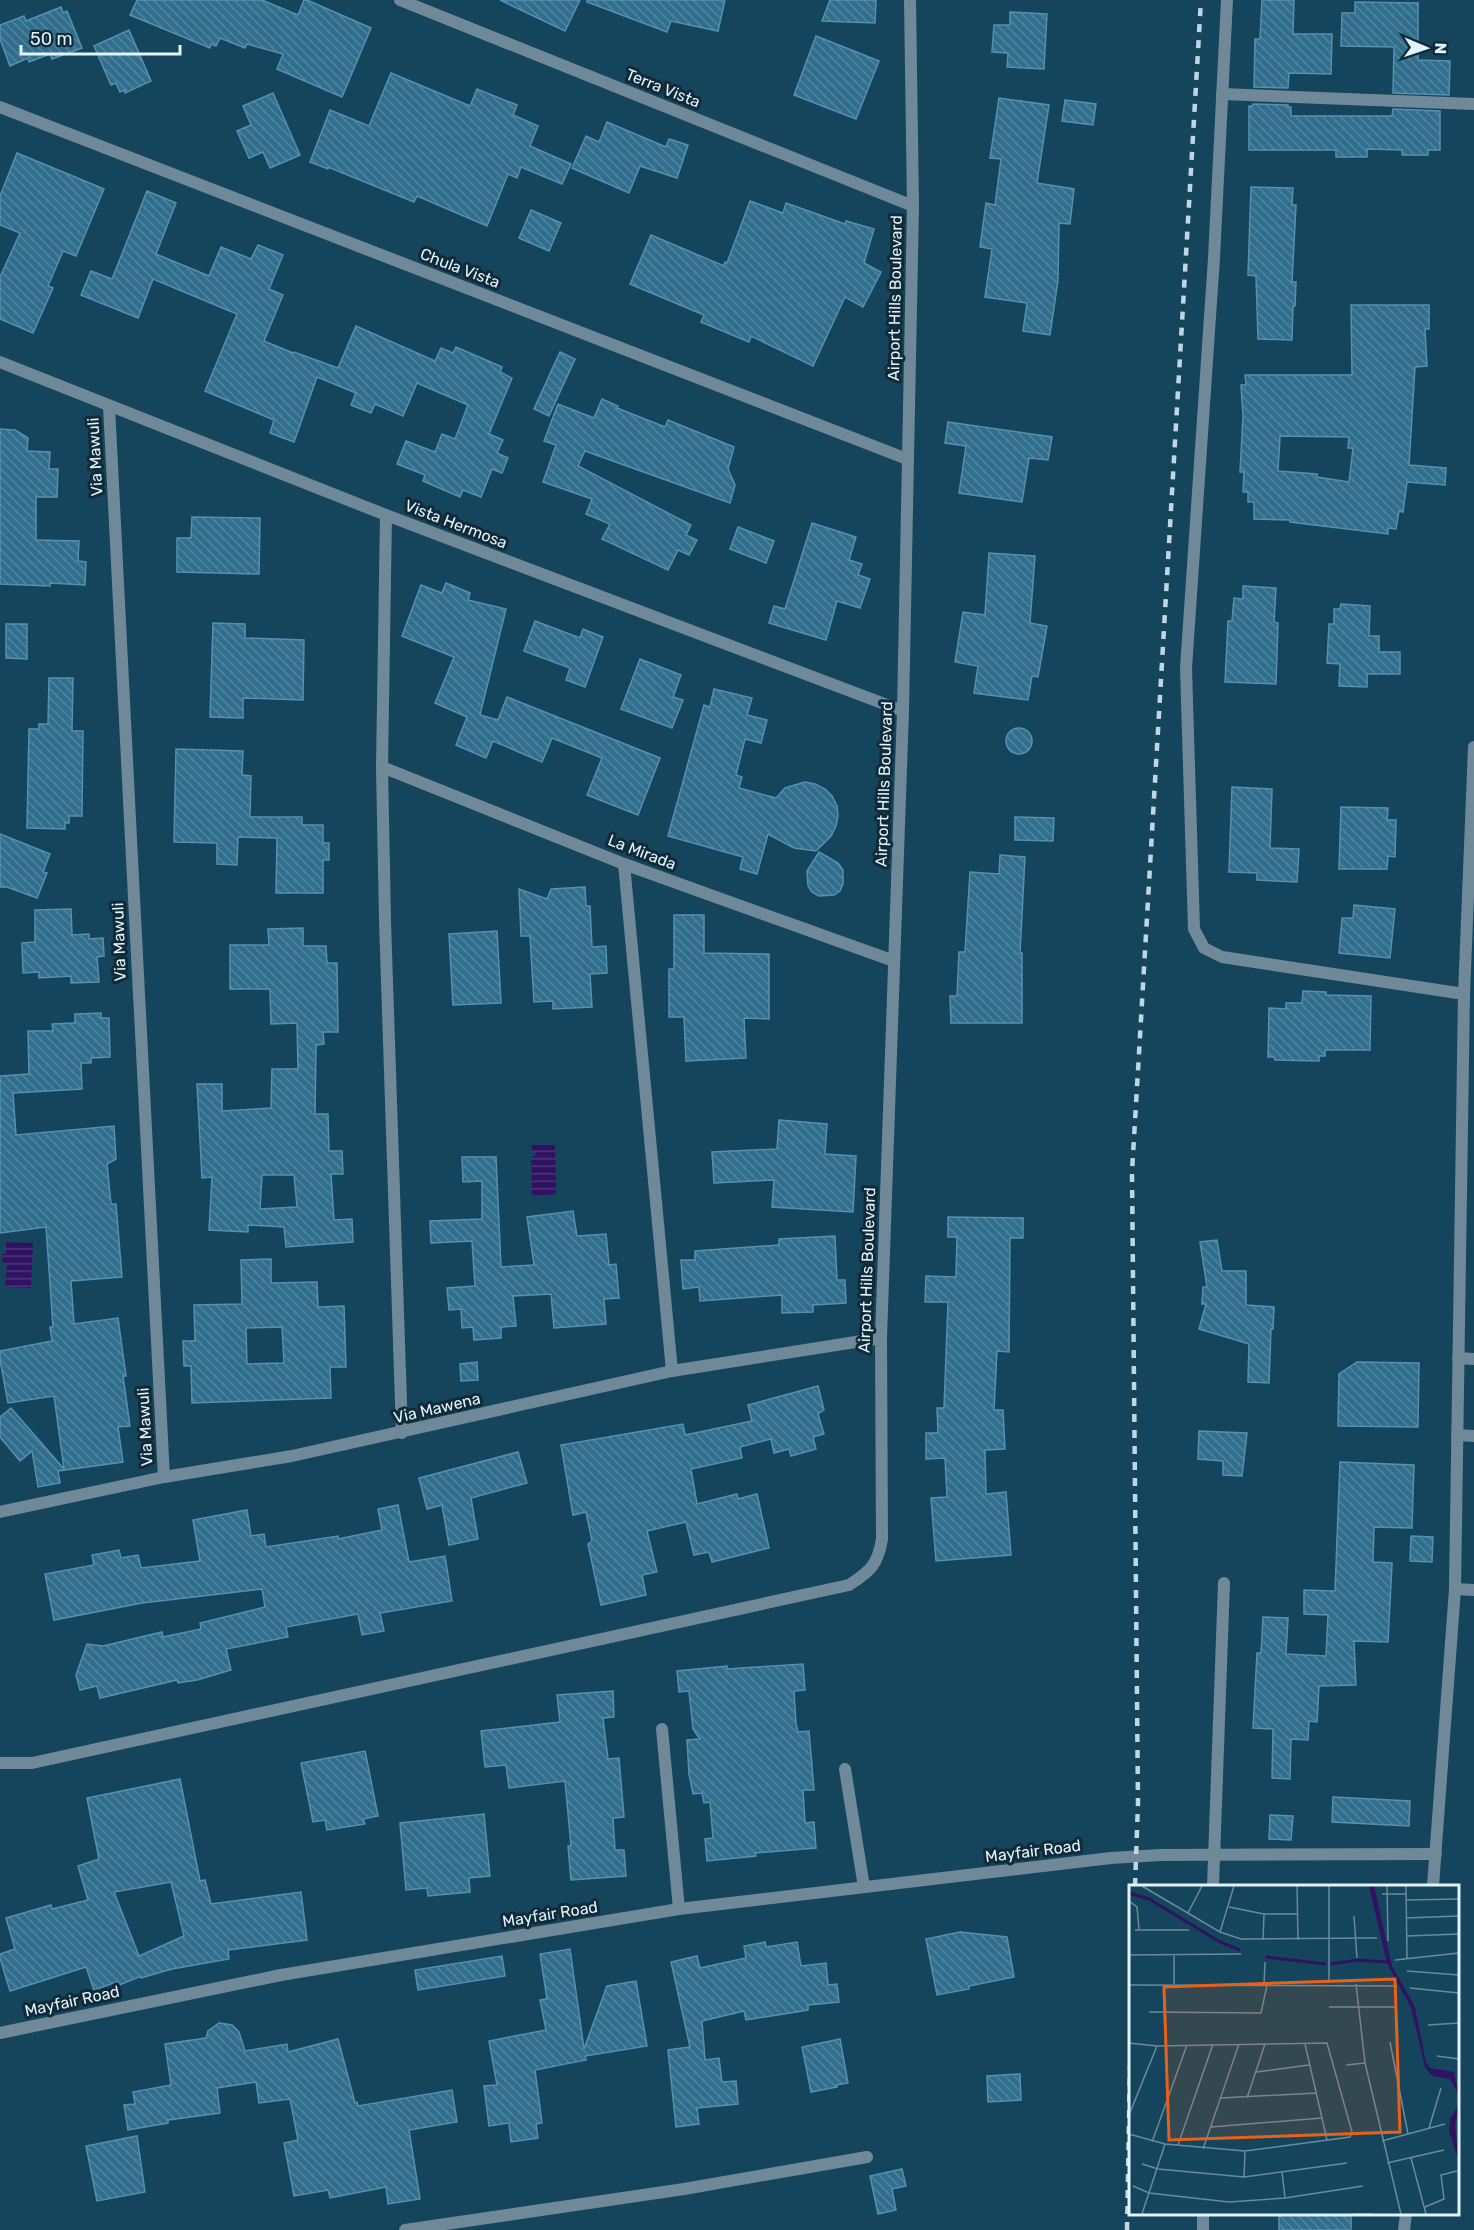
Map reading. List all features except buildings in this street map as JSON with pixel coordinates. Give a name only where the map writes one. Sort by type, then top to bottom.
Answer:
[{"type":"street","name":"Terra Vista","points":[[400,0],[913,206]]},
{"type":"street","name":"Airport Hills Boulevard","points":[[0,1763],[32,1763],[849,1585],[873,1567],[880,1552],[882,1539],[881,1338],[903,711],[913,206],[910,0]]},
{"type":"street","points":[[1227,0],[1214,258],[1186,668],[1194,929],[1204,948],[1222,957],[1464,994]]},
{"type":"street","points":[[1222,94],[1474,105]]},
{"type":"street","name":"Chula Vista","points":[[0,106],[907,459]]},
{"type":"street","name":"Vista Hermosa","points":[[0,362],[386,515],[903,711]]},
{"type":"street","name":"Via Mawuli","points":[[109,406],[164,1477]]},
{"type":"street","points":[[386,515],[382,767],[402,1433]]},
{"type":"street","points":[[1433,1885],[1455,1589],[1464,994],[1469,966],[1474,747]]},
{"type":"street","name":"La Mirada","points":[[382,767],[624,864],[894,961]]},
{"type":"street","points":[[624,864],[672,1371]]},
{"type":"street","name":"Via Mawena","points":[[0,1512],[164,1477],[292,1456],[402,1433],[672,1371],[881,1338]]},
{"type":"street","points":[[1458,1358],[1474,1359]]},
{"type":"street","points":[[1457,1435],[1474,1436]]},
{"type":"street","points":[[1213,1885],[1224,1583]]},
{"type":"street","points":[[1455,1589],[1474,1590]]},
{"type":"street","points":[[662,1729],[679,1909]]},
{"type":"street","points":[[845,1769],[864,1887]]},
{"type":"street","name":"Mayfair Road","points":[[0,2033],[281,1975],[679,1909],[1111,1858],[1436,1854]]},
{"type":"street","points":[[405,2230],[684,2189],[867,2157]]},
{"type":"street","points":[[1404,2230],[1406,2215]]},
{"type":"shaded area","points":[[531,1145],[555,1145],[556,1194],[532,1196],[531,1157],[535,1156],[536,1152],[533,1152]]},
{"type":"shaded area","points":[[6,1242],[33,1243],[31,1288],[5,1287],[7,1263],[2,1262],[2,1254],[6,1254]]},
{"type":"railway","points":[[1135,1885],[1138,1803],[1132,1172],[1201,0]]},
{"type":"railway","points":[[1127,2230],[1129,2121]]}]
